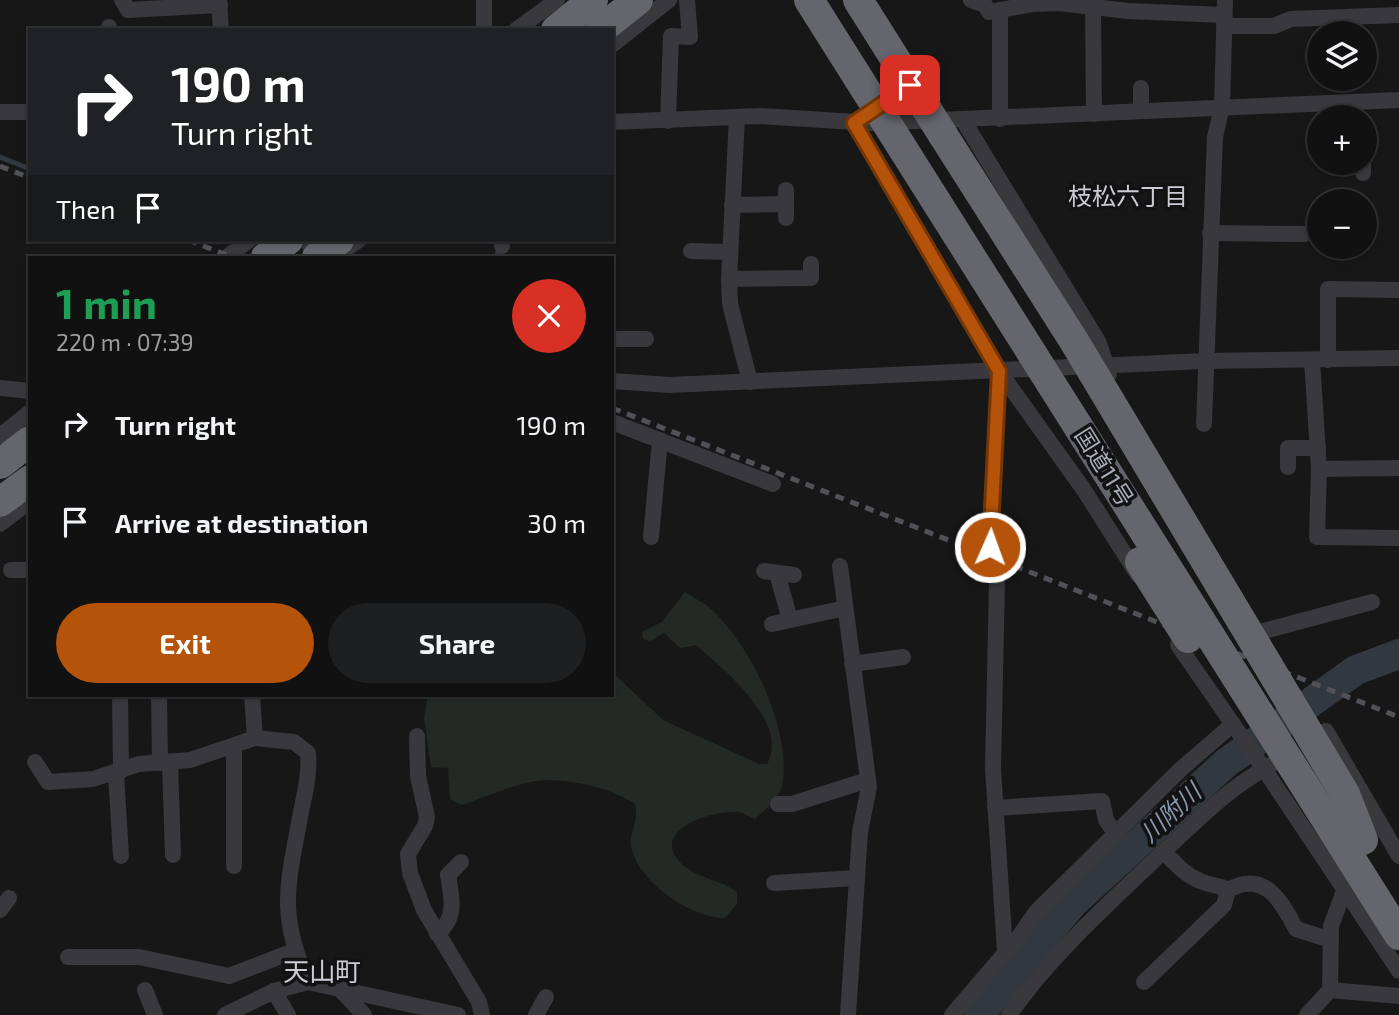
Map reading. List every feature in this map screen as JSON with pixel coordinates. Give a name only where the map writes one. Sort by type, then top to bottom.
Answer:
[{"type":"highway","points":[[576,15],[638,0]]},
{"type":"highway","points":[[799,0],[867,125],[1164,602],[1308,814],[1363,839]]},
{"type":"highway","name":"国道11号","points":[[809,0],[1363,839],[1399,935]]},
{"type":"highway","name":"国道11号","points":[[831,0],[1399,896]]},
{"type":"highway","points":[[858,0],[910,85],[947,125],[1345,794],[1363,839]]},
{"type":"highway","points":[[250,245],[273,242]]},
{"type":"highway","points":[[318,256],[336,242]]},
{"type":"highway","points":[[0,464],[28,443]]},
{"type":"highway","points":[[0,502],[28,481]]},
{"type":"street","points":[[122,0],[128,10],[220,2],[221,28]]},
{"type":"street","points":[[484,0],[485,28]]},
{"type":"street","points":[[614,43],[669,0]]},
{"type":"street","points":[[668,121],[671,36],[690,37],[687,0]]},
{"type":"street","points":[[1000,118],[986,4],[1059,3],[1224,13],[1274,26],[1292,19],[1399,15]]},
{"type":"street","points":[[1094,114],[1102,5]]},
{"type":"street","points":[[1204,424],[1210,233],[1215,136],[1222,107],[1224,13]]},
{"type":"street","points":[[524,28],[576,15]]},
{"type":"street","points":[[867,125],[910,85]]},
{"type":"street","points":[[1141,88],[1141,111]]},
{"type":"street","points":[[1377,106],[1399,100]]},
{"type":"street","points":[[614,122],[737,117],[834,118],[867,125],[947,125],[1000,118],[1222,107],[1307,110]]},
{"type":"street","points":[[0,112],[28,112]]},
{"type":"street","points":[[737,117],[729,252],[730,304],[750,382]]},
{"type":"street","points":[[867,125],[999,371],[1084,490],[1159,610]]},
{"type":"street","points":[[947,125],[1099,343],[1114,384],[1149,446],[1279,655]]},
{"type":"street","points":[[732,205],[786,204]]},
{"type":"street","points":[[1210,233],[1299,229]]},
{"type":"street","points":[[307,242],[322,256]]},
{"type":"street","points":[[335,256],[356,242]]},
{"type":"street","points":[[229,256],[250,245]]},
{"type":"street","points":[[691,251],[729,252]]},
{"type":"street","points":[[729,279],[811,278],[811,264]]},
{"type":"street","points":[[1399,290],[1328,289],[1320,359],[1317,537],[1399,538]]},
{"type":"street","points":[[614,339],[646,339]]},
{"type":"street","points":[[614,381],[669,385],[1204,360],[1399,358]]},
{"type":"street","points":[[990,547],[999,371]]},
{"type":"street","points":[[0,388],[28,391]]},
{"type":"street","points":[[0,436],[28,414]]},
{"type":"street","points":[[614,423],[772,484]]},
{"type":"street","points":[[651,537],[660,440]]},
{"type":"street","points":[[1288,467],[1288,448],[1318,448]]},
{"type":"street","points":[[1319,468],[1399,468]]},
{"type":"street","points":[[0,524],[28,503]]},
{"type":"street","points":[[1136,572],[1205,533]]},
{"type":"street","points":[[840,566],[868,780],[857,878],[848,1015]]},
{"type":"street","points":[[11,570],[28,570]]},
{"type":"street","points":[[778,573],[790,620]]},
{"type":"street","points":[[997,581],[997,671],[993,729],[995,808],[1005,951]]},
{"type":"street","points":[[1264,631],[1372,602]]},
{"type":"street","points":[[772,624],[845,607]]},
{"type":"street","points":[[1178,645],[1344,886],[1399,971]]},
{"type":"street","points":[[852,664],[903,657]]},
{"type":"street","points":[[120,697],[121,856]]},
{"type":"street","points":[[159,697],[173,855]]},
{"type":"street","points":[[252,697],[254,738]]},
{"type":"street","points":[[952,1015],[1036,912],[1181,769],[1235,726]]},
{"type":"street","points":[[1009,1015],[1046,967],[1220,798],[1260,763],[1326,731],[1363,839],[1335,909],[1330,990],[1307,1015]]},
{"type":"street","points":[[417,736],[418,776],[427,817],[425,826],[408,854],[410,873],[437,934],[479,1002],[482,1015]]},
{"type":"street","points":[[35,762],[48,782],[93,779],[139,764],[165,763],[234,746],[254,738],[294,742],[308,753],[306,788],[287,888],[294,951],[308,982]]},
{"type":"street","points":[[234,746],[234,866]]},
{"type":"street","points":[[778,804],[792,804],[868,780]]},
{"type":"street","points":[[995,808],[1102,801],[1106,820],[1115,833]]},
{"type":"street","points":[[1363,839],[1399,856]]},
{"type":"street","points":[[1164,852],[1185,874],[1228,890]]},
{"type":"street","points":[[437,934],[451,919],[452,894],[448,875],[461,862]]},
{"type":"street","points":[[774,883],[857,878]]},
{"type":"street","points":[[1144,982],[1224,905],[1228,890],[1240,883],[1262,885],[1283,904],[1296,929],[1331,940]]},
{"type":"street","points":[[68,957],[139,957],[229,976],[294,951]]},
{"type":"street","points":[[225,1015],[274,991],[308,982],[458,1015]]},
{"type":"street","points":[[340,989],[364,1015]]},
{"type":"street","points":[[145,990],[155,1015]]},
{"type":"street","points":[[1330,990],[1399,996]]},
{"type":"street","points":[[274,991],[288,1015]]},
{"type":"street","points":[[536,1015],[546,997]]},
{"type":"shaded area","points":[[685,592],[709,607],[741,644],[765,689],[780,737],[784,760],[783,781],[773,802],[755,819],[740,812],[703,817],[679,830],[673,839],[672,849],[685,867],[737,892],[737,904],[725,918],[697,912],[682,905],[655,885],[644,872],[631,846],[636,817],[635,804],[625,798],[585,784],[542,781],[513,787],[462,805],[450,799],[448,768],[431,767],[424,718],[428,697],[614,697],[614,674],[663,720],[759,764],[767,764],[772,748],[770,731],[762,714],[736,682],[696,645],[680,648],[664,633],[650,641],[643,639],[642,632],[662,622]]},
{"type":"waterway","points":[[0,157],[28,168]]},
{"type":"waterway","points":[[497,256],[499,246]]},
{"type":"waterway","name":"川附川","points":[[979,1015],[1072,904],[1226,763],[1356,670],[1399,654]]},
{"type":"railway","points":[[0,166],[28,177]]},
{"type":"railway","points":[[193,242],[229,256]]},
{"type":"railway","points":[[614,409],[1399,717]]},
{"type":"district","name":"枝松六丁目","points":[[1128,197]]},
{"type":"district","name":"天山町","points":[[322,972]]},
{"type":"route","points":[[910,85],[854,123],[999,371],[990,547]]}]
